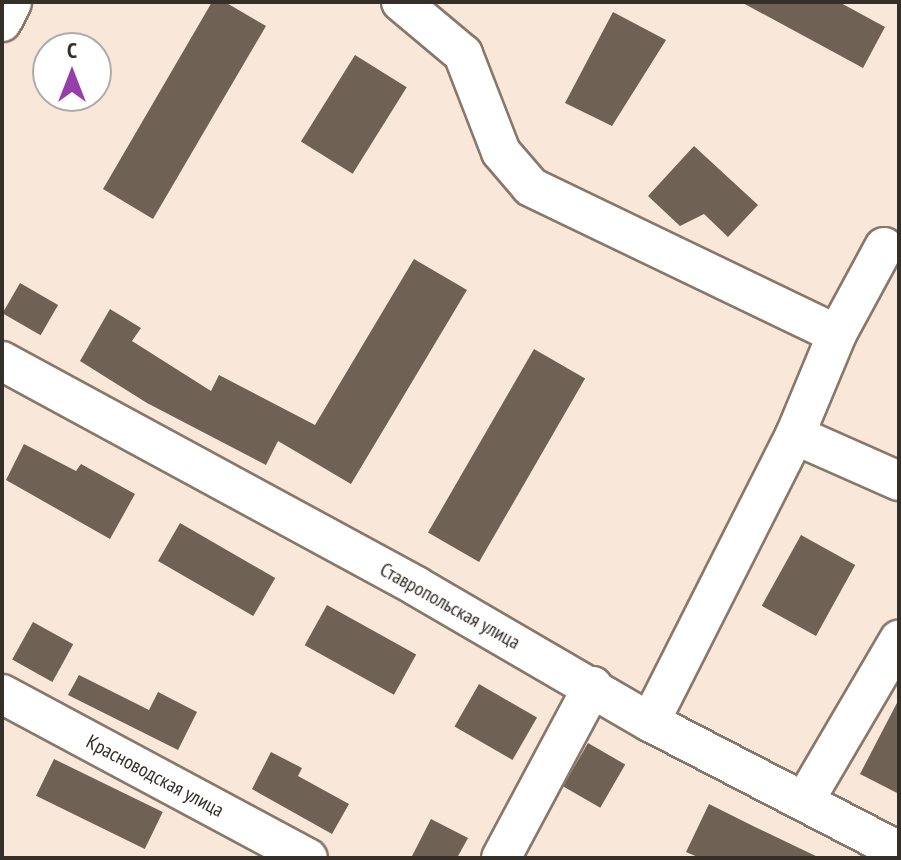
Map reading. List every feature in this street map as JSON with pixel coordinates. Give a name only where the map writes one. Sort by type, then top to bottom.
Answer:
[{"type":"street","points":[[2,22],[12,2]]},
{"type":"street","points":[[401,2],[463,54],[501,152],[531,187],[837,334]]},
{"type":"street","points":[[650,722],[795,435],[837,334],[884,247]]},
{"type":"street","name":"Ставропольская улица","points":[[2,361],[593,686],[650,722],[899,851]]},
{"type":"street","points":[[795,435],[899,481]]},
{"type":"street","points":[[805,800],[899,640]]},
{"type":"street","points":[[501,858],[593,686]]},
{"type":"street","name":"Красноводская улица","points":[[2,694],[308,858]]},
{"type":"building","points":[[212,2],[225,2],[266,26],[153,219],[103,189]]},
{"type":"building","points":[[741,2],[839,2],[885,27],[863,68]]},
{"type":"building","points":[[613,12],[666,40],[612,126],[565,103]]},
{"type":"building","points":[[355,55],[407,87],[353,174],[301,142]]},
{"type":"building","points":[[694,146],[758,205],[728,237],[704,214],[680,226],[648,196]]},
{"type":"building","points":[[414,259],[467,290],[351,484],[278,441],[266,465],[147,403],[80,361],[110,309],[141,328],[132,341],[211,391],[219,375],[315,425]]},
{"type":"building","points":[[20,283],[58,305],[41,335],[2,313]]},
{"type":"building","points":[[534,349],[585,378],[479,562],[428,533]]},
{"type":"building","points":[[24,444],[76,471],[81,464],[135,494],[110,539],[6,480]]},
{"type":"building","points":[[180,523],[275,578],[253,616],[158,561]]},
{"type":"building","points":[[801,535],[855,565],[816,636],[762,606]]},
{"type":"building","points":[[327,605],[416,654],[394,695],[305,645]]},
{"type":"building","points":[[33,622],[73,644],[52,682],[12,660]]},
{"type":"building","points":[[79,675],[149,710],[158,692],[197,712],[178,750],[68,695]]},
{"type":"building","points":[[479,684],[537,718],[513,760],[454,726]]},
{"type":"building","points":[[899,699],[899,794],[860,774]]},
{"type":"building","points":[[588,743],[625,764],[600,808],[563,786]]},
{"type":"building","points":[[271,752],[302,768],[298,776],[349,804],[332,834],[252,789]]},
{"type":"building","points":[[54,759],[163,812],[145,849],[36,796]]},
{"type":"building","points":[[709,804],[820,858],[700,858],[686,852]]},
{"type":"building","points":[[431,819],[468,838],[457,858],[411,858]]}]
